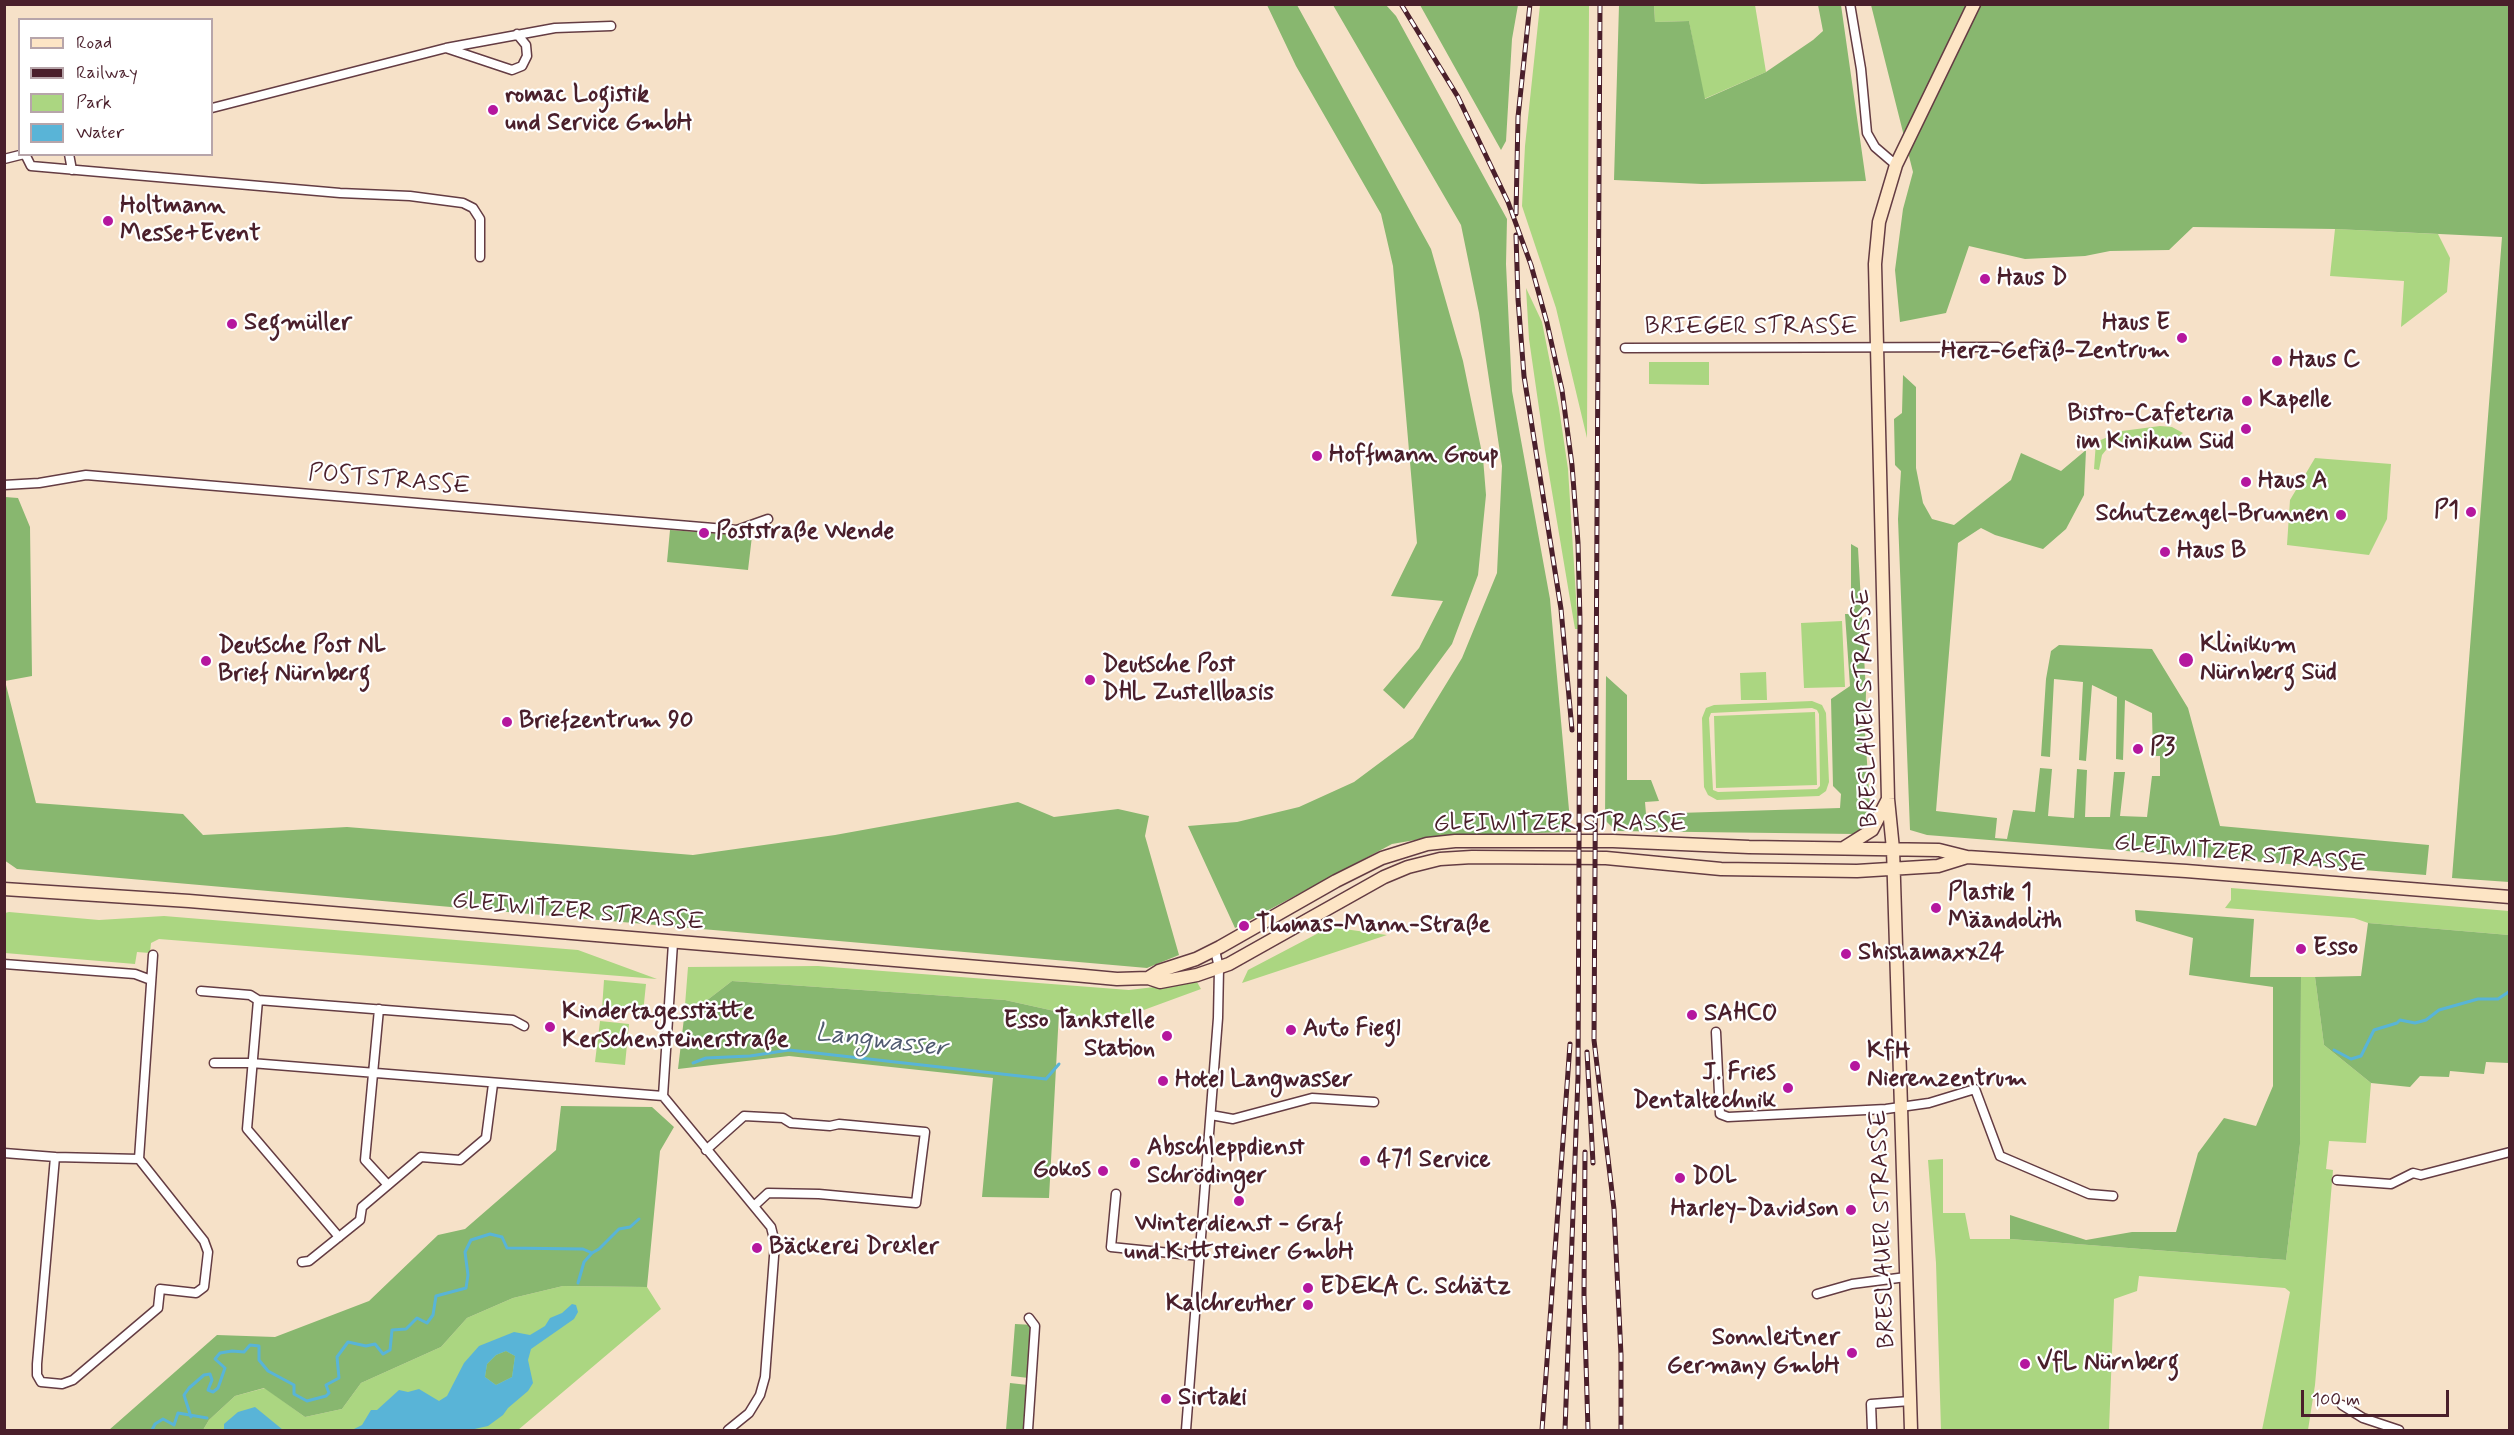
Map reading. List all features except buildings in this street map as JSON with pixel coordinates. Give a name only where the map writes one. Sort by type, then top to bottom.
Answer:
[{"type":"main road","name":"BRESLAUER STRASSE","points":[[1911,1431],[1893,849],[1888,799],[1876,245],[1883,206],[1896,165],[1974,4]]},
{"type":"main road","points":[[1842,849],[1872,830],[1888,799]]},
{"type":"main road","name":"GLEIWITZER STRASSE","points":[[1148,978],[1159,971],[1215,950],[1359,869],[1400,851],[1436,843],[1479,840],[1613,841],[1705,846],[1939,850],[1966,857],[2186,870],[2510,897]]},
{"type":"main road","name":"GLEIWITZER STRASSE","points":[[4,889],[189,901],[1117,979],[1148,978],[1160,982],[1219,968],[1242,958],[1384,877],[1408,867],[1440,859],[1590,858],[1721,868],[1893,869],[1938,866],[1966,857]]},
{"type":"street","points":[[1850,4],[1861,69],[1867,133],[1875,147],[1896,165]]},
{"type":"street","points":[[213,108],[446,48],[555,28],[611,26]]},
{"type":"street","points":[[446,48],[512,70],[522,66],[527,56],[526,45],[517,34]]},
{"type":"street","points":[[26,156],[31,166],[463,202],[473,208],[480,219],[480,257]]},
{"type":"street","points":[[69,156],[72,170]]},
{"type":"street","name":"BRIEGER STRASSE","points":[[1625,348],[1730,350],[1998,347]]},
{"type":"street","name":"POSTSTRASSE","points":[[4,485],[39,483],[86,475],[737,530],[768,519]]},
{"type":"street","points":[[674,943],[663,1096],[771,1227],[775,1243],[765,1377],[760,1395],[749,1413],[728,1431]]},
{"type":"street","points":[[1186,1431],[1211,1115],[1219,968],[1215,950]]},
{"type":"street","points":[[55,1157],[37,1375],[41,1382],[62,1384],[73,1380],[158,1308],[160,1289],[196,1293],[204,1287],[208,1252],[204,1241],[139,1160],[153,955]]},
{"type":"street","points":[[4,964],[135,974],[151,980]]},
{"type":"street","points":[[201,992],[250,995],[258,1000],[513,1020],[524,1026]]},
{"type":"street","points":[[258,1000],[247,1129],[339,1237]]},
{"type":"street","points":[[379,1010],[365,1160],[388,1185]]},
{"type":"street","points":[[1716,1032],[1720,1114],[1728,1117],[1902,1107],[1935,1101],[1975,1089],[2000,1156],[2089,1194],[2113,1196]]},
{"type":"street","points":[[214,1063],[251,1063],[663,1096]]},
{"type":"street","points":[[302,1262],[309,1261],[360,1220],[362,1207],[421,1156],[460,1160],[486,1138],[493,1084]]},
{"type":"street","points":[[1211,1115],[1233,1119],[1312,1098],[1374,1102]]},
{"type":"street","points":[[706,1149],[744,1116],[783,1118],[791,1123],[830,1126],[839,1124],[925,1132],[916,1203],[819,1194],[768,1193],[754,1206]]},
{"type":"street","points":[[2337,1180],[2391,1184],[2413,1173],[2421,1175],[2510,1152]]},
{"type":"street","points":[[4,1153],[139,1160]]},
{"type":"street","points":[[1116,1194],[1111,1247],[1200,1256]]},
{"type":"street","points":[[1817,1294],[1852,1284],[1906,1277]]},
{"type":"street","points":[[1028,1431],[1035,1326],[1029,1318]]},
{"type":"street","points":[[1872,1431],[1871,1404],[1910,1401]]},
{"type":"street","points":[[2342,1405],[2363,1418],[2399,1431]]},
{"type":"green space","points":[[1267,5],[1297,5],[1431,249],[1463,361],[1483,458],[1486,495],[1478,575],[1452,644],[1404,709],[1383,690],[1419,648],[1443,601],[1391,596],[1417,543],[1393,266],[1381,214],[1296,66]]},
{"type":"green space","points":[[1333,5],[1386,5],[1396,16],[1507,219],[1506,264],[1512,391],[1550,599],[1571,832],[1438,836],[1392,844],[1235,928],[1188,826],[1237,822],[1299,807],[1354,782],[1413,738],[1462,658],[1497,573],[1502,466],[1479,313],[1461,225]]},
{"type":"green space","points":[[1420,5],[1518,5],[1512,39],[1506,141],[1501,150]]},
{"type":"green space","points":[[1540,5],[1589,5],[1587,438],[1556,308],[1522,206],[1525,146]]},
{"type":"green space","points":[[1619,5],[1654,5],[1655,22],[1689,21],[1705,99],[1766,72],[1813,40],[1823,31],[1818,5],[1841,5],[1866,181],[1702,184],[1614,180]]},
{"type":"green space","points":[[1654,5],[1755,5],[1766,72],[1704,99],[1689,21],[1655,22]]},
{"type":"green space","points":[[1871,5],[2509,5],[2509,882],[2452,878],[2502,237],[2335,229],[2193,227],[2169,250],[2110,251],[2085,256],[2025,259],[1969,246],[1946,313],[1900,322],[1895,270],[1903,209],[1913,172]]},
{"type":"green space","points":[[2335,229],[2438,234],[2450,258],[2447,292],[2401,327],[2404,281],[2330,276]]},
{"type":"green space","points":[[1526,288],[1542,322],[1559,408],[1568,469],[1578,629],[1575,629],[1545,450],[1529,339]]},
{"type":"green space","points":[[1649,362],[1709,362],[1709,385],[1649,384]]},
{"type":"green space","points":[[1903,375],[1916,387],[1916,468],[1923,503],[1932,519],[1954,525],[2011,480],[2021,453],[2061,471],[2086,450],[2084,495],[2066,529],[2043,549],[1995,535],[1981,528],[1958,543],[1936,811],[1997,818],[1995,838],[2007,839],[2013,810],[2035,812],[2040,768],[2052,769],[2048,816],[2074,818],[2077,769],[2087,770],[2085,817],[2110,817],[2114,772],[2125,772],[2120,816],[2147,817],[2152,776],[2160,776],[2160,756],[2153,756],[2152,713],[2125,700],[2123,760],[2116,759],[2117,697],[2092,685],[2086,761],[2079,760],[2083,682],[2054,679],[2050,757],[2041,756],[2046,679],[2051,651],[2059,645],[2152,649],[2188,708],[2220,826],[2429,845],[2426,875],[1927,835],[1910,830],[1898,519],[1901,471],[1895,465],[1894,419],[1902,413]]},
{"type":"green space","points":[[2160,426],[2172,427],[2183,433],[2173,441],[2157,445],[2110,445],[2102,455],[2099,470],[2094,469],[2096,442],[2122,431]]},
{"type":"green space","points":[[2315,458],[2391,464],[2387,519],[2369,555],[2287,545],[2290,500]]},
{"type":"green space","points":[[5,497],[18,498],[30,527],[32,676],[5,681],[36,803],[183,814],[203,835],[347,827],[693,855],[835,835],[1018,802],[1054,817],[1118,809],[1149,816],[1145,836],[1179,955],[1147,968],[17,869],[4,860]]},
{"type":"green space","points":[[670,530],[752,536],[748,570],[667,562]]},
{"type":"green space","points":[[1851,544],[1858,548],[1870,807],[1867,822],[1855,834],[1616,831],[1605,820],[1606,676],[1627,695],[1627,780],[1651,780],[1659,801],[1645,802],[1646,814],[1840,808],[1841,794],[1833,786],[1831,699],[1850,686],[1845,614],[1851,614]]},
{"type":"green space","points":[[1842,621],[1845,687],[1804,688],[1801,623]]},
{"type":"green space","points":[[1766,672],[1767,700],[1741,700],[1740,673]]},
{"type":"green space","points":[[1812,701],[1822,705],[1826,713],[1829,782],[1826,791],[1819,796],[1717,800],[1708,795],[1704,787],[1702,718],[1706,708],[1714,705]],"holes":[[[1812,708],[1819,714],[1820,786],[1817,789],[1718,792],[1713,790],[1709,718],[1711,713]]]},
{"type":"green space","points":[[1815,712],[1817,785],[1716,788],[1714,716]]},
{"type":"green space","points":[[2231,888],[2509,911],[2509,935],[2368,923],[2354,918],[2225,908],[2231,900]]},
{"type":"green space","points":[[2135,910],[2254,919],[2250,977],[2301,977],[2300,1144],[2286,1260],[2010,1239],[2010,1215],[2086,1240],[2132,1232],[2176,1232],[2198,1153],[2224,1118],[2256,1126],[2273,1086],[2273,987],[2189,975],[2193,938],[2136,921]]},
{"type":"green space","points":[[5,913],[99,920],[164,916],[578,950],[657,979],[159,939],[151,943],[150,953],[137,952],[135,964],[5,953]]},
{"type":"green space","points":[[2368,923],[2509,935],[2509,1063],[2486,1062],[2484,1074],[2450,1071],[2449,1077],[2420,1076],[2410,1087],[2371,1083],[2324,1045],[2315,977],[2361,976]]},
{"type":"green space","points":[[1330,927],[1387,935],[1242,983],[1248,970]]},
{"type":"green space","points":[[818,966],[1129,990],[1197,982],[1201,989],[1141,1011],[1068,1023],[1059,1012],[1005,1000],[732,981],[684,1018],[688,967]]},
{"type":"green space","points":[[2301,977],[2315,977],[2324,1045],[2371,1083],[2366,1143],[2329,1141],[2326,1169],[2333,1170],[2315,1385],[2308,1430],[2262,1430],[2290,1292],[2285,1288],[2139,1276],[2137,1291],[2114,1299],[2109,1430],[1941,1430],[1936,1263],[1928,1160],[1943,1159],[1943,1213],[1965,1213],[1970,1239],[2010,1239],[2286,1260],[2300,1144]]},
{"type":"green space","points":[[604,980],[646,984],[643,1013],[602,1009]]},
{"type":"green space","points":[[732,981],[1005,1000],[1059,1012],[1049,1198],[982,1197],[993,1078],[789,1056],[678,1069],[684,1018]]},
{"type":"green space","points":[[600,1021],[629,1024],[625,1065],[595,1062]]},
{"type":"green space","points":[[561,1106],[652,1107],[674,1127],[660,1151],[647,1287],[563,1286],[513,1298],[467,1318],[441,1347],[361,1383],[342,1409],[305,1417],[264,1388],[235,1396],[209,1420],[203,1430],[109,1430],[217,1335],[275,1337],[369,1301],[438,1235],[465,1229],[556,1150]]},
{"type":"green space","points":[[563,1286],[647,1287],[661,1309],[518,1430],[203,1430],[209,1420],[235,1396],[265,1388],[305,1417],[342,1409],[361,1383],[441,1347],[467,1318],[513,1298]]},
{"type":"green space","points":[[1015,1324],[1034,1325],[1029,1378],[1011,1376]]},
{"type":"green space","points":[[506,1351],[515,1356],[512,1377],[496,1385],[485,1377],[487,1364],[496,1355]]},
{"type":"green space","points":[[1010,1383],[1028,1385],[1024,1430],[1006,1430]]},
{"type":"water","points":[[572,1304],[576,1305],[578,1312],[574,1319],[531,1349],[528,1360],[533,1383],[528,1391],[488,1426],[470,1430],[352,1430],[362,1425],[371,1410],[377,1410],[399,1390],[408,1392],[419,1389],[439,1401],[447,1396],[464,1363],[479,1346],[514,1332],[530,1335],[545,1326],[550,1318],[562,1313]],"holes":[[[506,1351],[515,1356],[512,1377],[496,1385],[485,1377],[487,1364],[496,1355]]]},
{"type":"water","points":[[255,1407],[283,1430],[224,1430],[224,1424],[238,1412]]},
{"type":"waterway","points":[[2334,1050],[2351,1059],[2361,1056],[2374,1030],[2400,1020],[2415,1023],[2426,1020],[2439,1010],[2478,999],[2498,999],[2510,991]]},
{"type":"waterway","name":"Langwasser","points":[[693,1063],[706,1058],[750,1056],[789,1050],[1046,1079],[1059,1064]]},
{"type":"waterway","name":"Langwasser","points":[[578,1283],[584,1262],[592,1253],[619,1229],[630,1227],[639,1219]]},
{"type":"waterway","name":"Langwasser","points":[[191,1417],[184,1395],[189,1388],[204,1375],[210,1374],[212,1380],[208,1390],[213,1392],[218,1388],[225,1368],[215,1359],[220,1353],[244,1352],[250,1345],[259,1346],[259,1360],[268,1371],[294,1385],[294,1394],[307,1401],[326,1396],[329,1393],[326,1385],[339,1378],[337,1357],[348,1342],[366,1346],[375,1344],[383,1354],[390,1350],[392,1330],[406,1329],[417,1318],[427,1323],[433,1315],[436,1296],[466,1288],[468,1275],[465,1252],[471,1240],[490,1234],[502,1237],[507,1248],[583,1249],[592,1253]]},
{"type":"waterway","name":"Langwasser","points":[[152,1430],[155,1424],[163,1419],[174,1425],[178,1413],[207,1418]]},
{"type":"railway","points":[[1401,4],[1458,97],[1508,202],[1531,265],[1547,323],[1562,390],[1572,465],[1578,543],[1580,620],[1578,1077],[1565,1430]]},
{"type":"railway","points":[[1516,214],[1518,117],[1530,4]]},
{"type":"railway","points":[[1600,4],[1594,1040],[1614,1209],[1621,1355],[1621,1430]]},
{"type":"railway","points":[[1516,235],[1524,376],[1561,609],[1572,730]]},
{"type":"railway","points":[[1542,1430],[1570,1044]]},
{"type":"railway","points":[[1587,1052],[1593,1163]]},
{"type":"railway","points":[[1585,1152],[1584,1295],[1588,1430]]},
{"type":"place","name":"romac Logistik und Service GmbH","points":[[493,110]]},
{"type":"place","name":"Holtmann Messe+Event","points":[[108,221]]},
{"type":"place","name":"Haus D","points":[[1985,279]]},
{"type":"place","name":"Segmüller","points":[[232,324]]},
{"type":"place","name":"Haus E Herz-Gefäß-Zentrum","points":[[2182,338]]},
{"type":"place","name":"Haus C","points":[[2277,361]]},
{"type":"place","name":"Kapelle","points":[[2247,401]]},
{"type":"place","name":"Bistro-Cafeteria im Kinikum Süd","points":[[2246,429]]},
{"type":"place","name":"Hoffmann Group","points":[[1317,456]]},
{"type":"place","name":"Haus A","points":[[2246,482]]},
{"type":"place","name":"P1","points":[[2471,512]]},
{"type":"place","name":"Schutzengel-Brunnen","points":[[2341,515]]},
{"type":"place","name":"Poststraße Wende","points":[[704,533]]},
{"type":"place","name":"Haus B","points":[[2165,552]]},
{"type":"place","name":"Klinikum Nürnberg Süd","points":[[2186,660]]},
{"type":"place","name":"Deutsche Post NL Brief Nürnberg","points":[[206,661]]},
{"type":"place","name":"Deutsche Post DHL Zustellbasis","points":[[1090,680]]},
{"type":"place","name":"Briefzentrum 90","points":[[507,722]]},
{"type":"place","name":"P3","points":[[2138,749]]},
{"type":"place","name":"Plastik 1 Mäandolith","points":[[1936,908]]},
{"type":"place","name":"Thomas-Mann-Straße","points":[[1244,926]]},
{"type":"place","name":"Esso","points":[[2301,949]]},
{"type":"place","name":"Shishamaxx24","points":[[1846,954]]},
{"type":"place","name":"SAHCO","points":[[1692,1015]]},
{"type":"place","name":"Kindertagesstätte Kerschensteinerstraße","points":[[550,1027]]},
{"type":"place","name":"Auto Fiegl","points":[[1291,1030]]},
{"type":"place","name":"Esso Tankstelle Station","points":[[1167,1036]]},
{"type":"place","name":"KfH Nierenzentrum","points":[[1855,1066]]},
{"type":"place","name":"Hotel Langwasser","points":[[1163,1081]]},
{"type":"place","name":"J. Fries Dentaltechnik","points":[[1788,1088]]},
{"type":"place","name":"471 Service","points":[[1365,1161]]},
{"type":"place","name":"Abschleppdienst Schrödinger","points":[[1135,1163]]},
{"type":"place","name":"Gokos","points":[[1103,1171]]},
{"type":"place","name":"DOL","points":[[1680,1178]]},
{"type":"place","name":"Winterdienst - Graf und Kittsteiner GmbH","points":[[1239,1201]]},
{"type":"place","name":"Harley-Davidson","points":[[1851,1210]]},
{"type":"place","name":"Bäckerei Drexler","points":[[757,1248]]},
{"type":"place","name":"EDEKA C. Schätz","points":[[1308,1288]]},
{"type":"place","name":"Kalchreuther","points":[[1308,1305]]},
{"type":"place","name":"Sonnleitner Germany GmbH","points":[[1852,1353]]},
{"type":"place","name":"VfL Nürnberg","points":[[2025,1364]]},
{"type":"place","name":"Sirtaki","points":[[1166,1399]]}]
